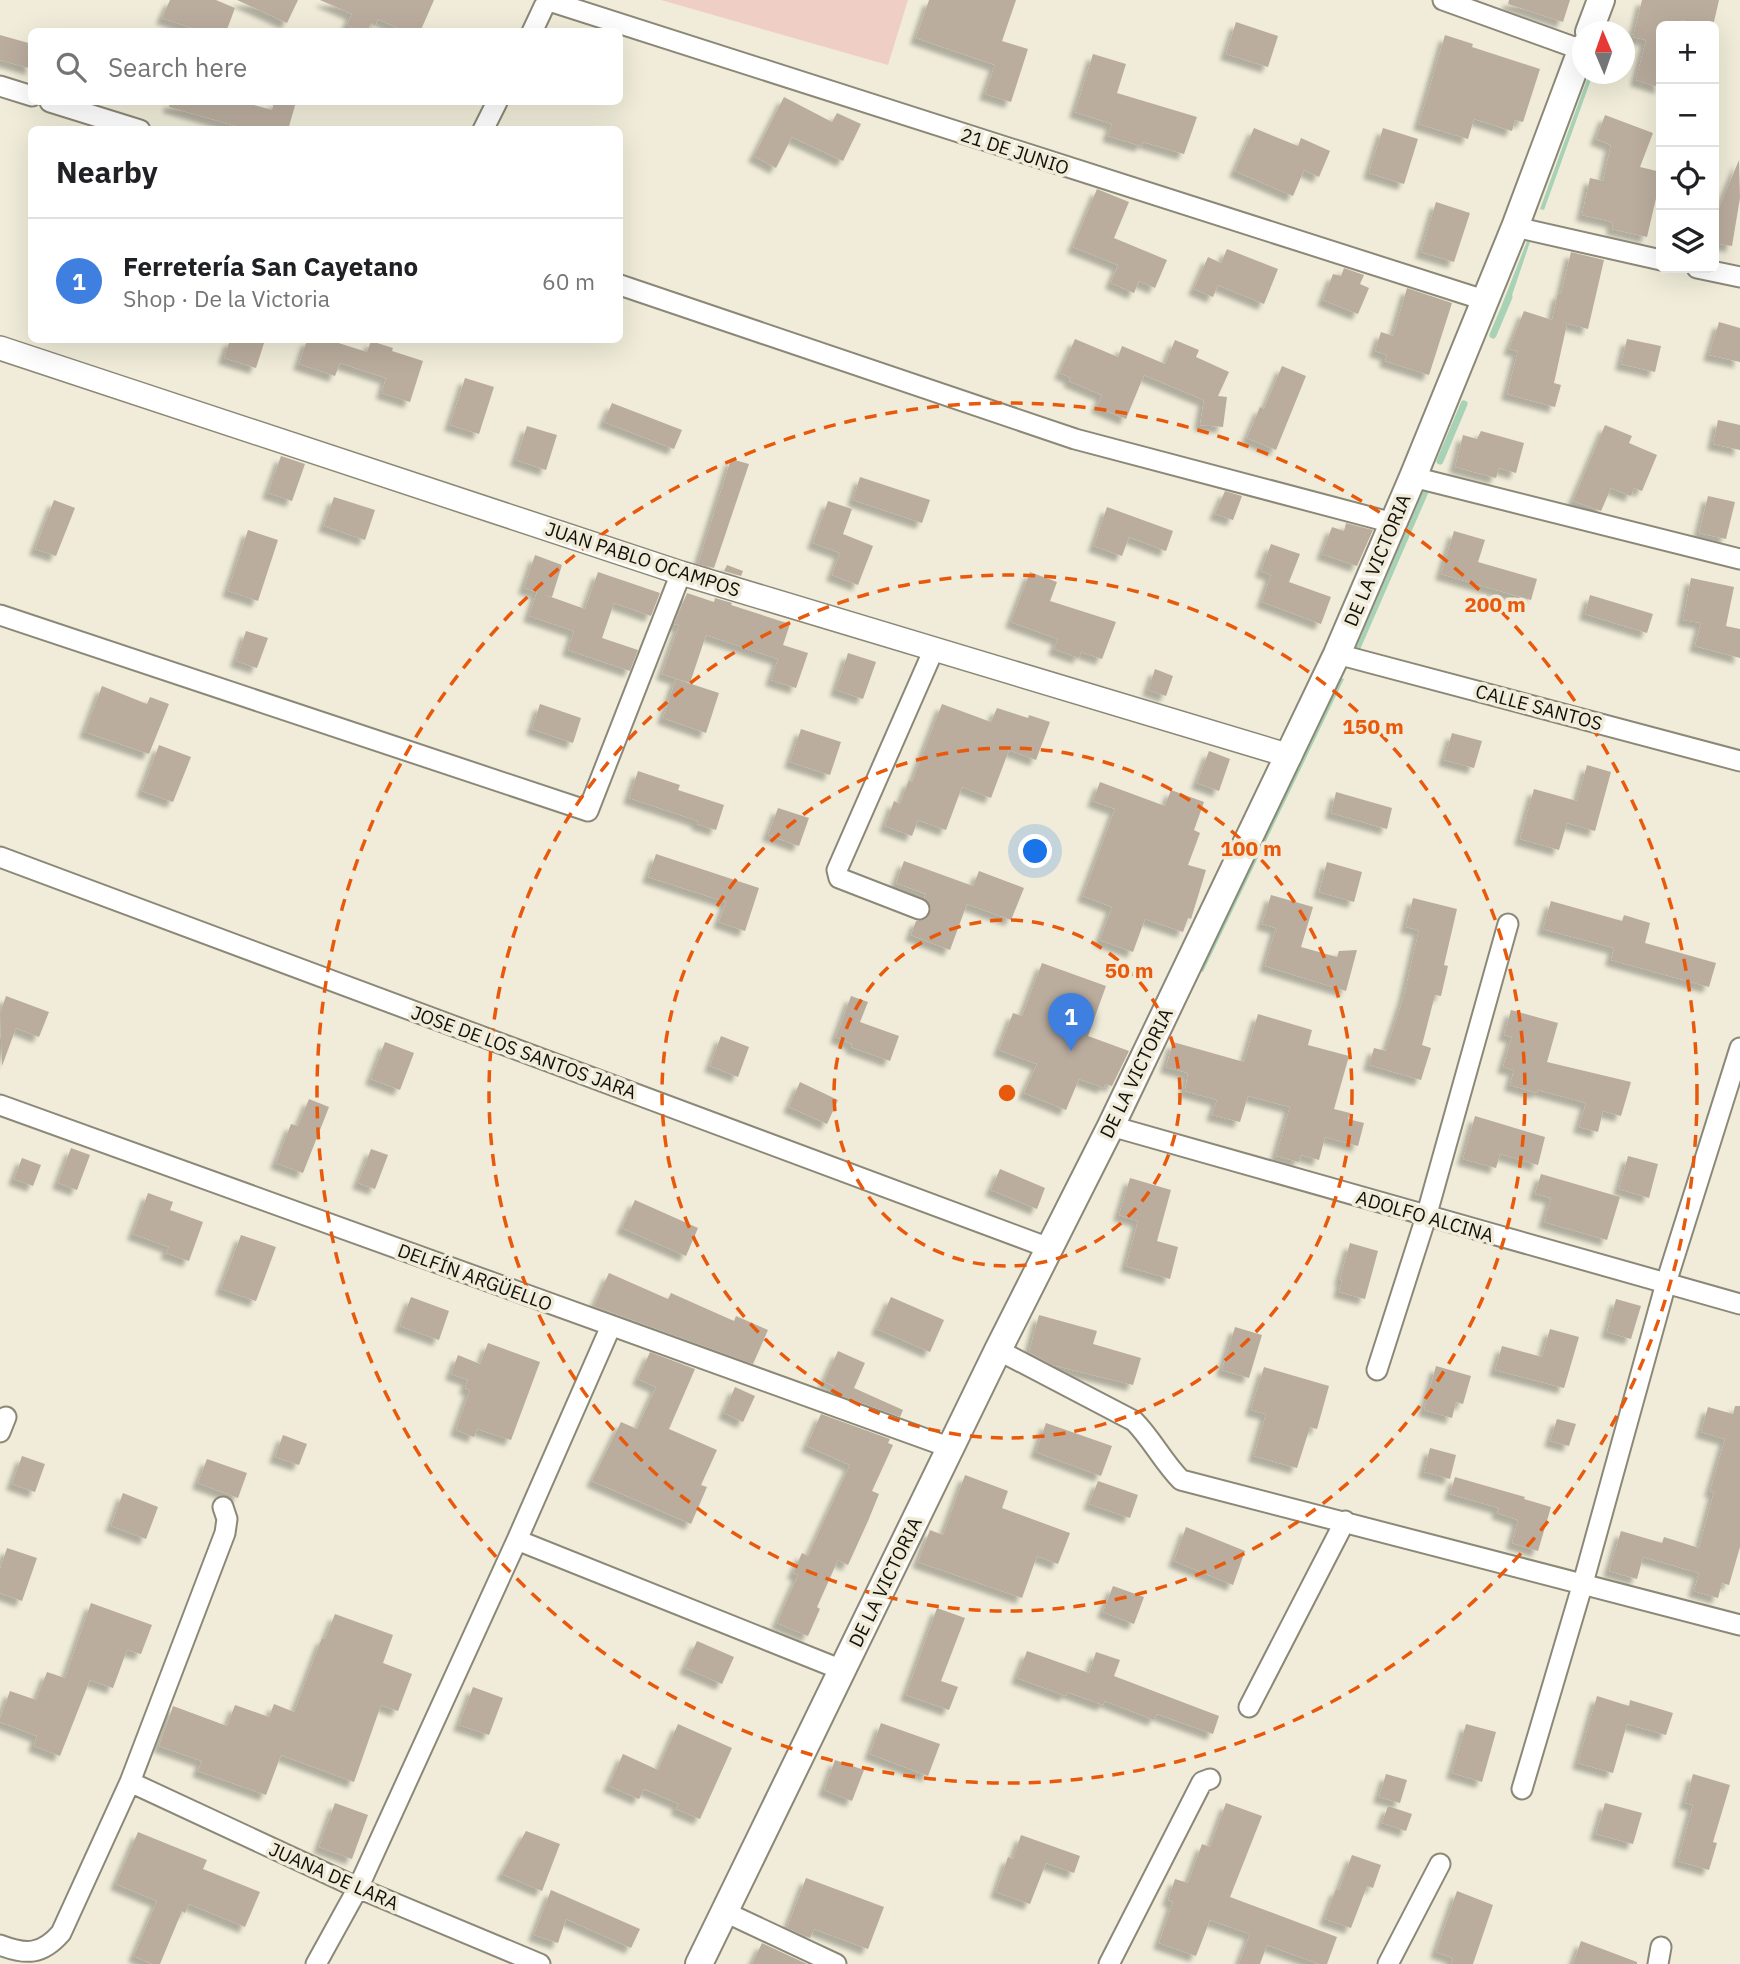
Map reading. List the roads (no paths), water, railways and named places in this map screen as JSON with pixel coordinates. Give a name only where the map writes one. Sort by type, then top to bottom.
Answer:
[{"type":"main road","points":[[1593,21],[1601,0]]},
{"type":"main road","name":"DE LA VICTORIA","points":[[699,1964],[998,1350],[1111,1126],[1250,832],[1290,756],[1413,477],[1515,227],[1572,76]]},
{"type":"street","points":[[534,28],[547,0]]},
{"type":"street","name":"21 DE JUNIO","points":[[547,0],[705,53],[1484,300]]},
{"type":"street","points":[[1443,0],[1572,45]]},
{"type":"street","points":[[0,86],[28,95]]},
{"type":"street","points":[[60,105],[127,126]]},
{"type":"street","points":[[485,126],[496,105]]},
{"type":"street","points":[[1515,227],[1656,259]]},
{"type":"street","points":[[1719,273],[1740,277]]},
{"type":"street","points":[[623,286],[1075,439],[1393,523]]},
{"type":"street","name":"JUAN PABLO OCAMPOS","points":[[0,348],[681,573],[1290,756]]},
{"type":"street","points":[[1413,477],[1740,559]]},
{"type":"street","points":[[0,615],[588,811],[681,573]]},
{"type":"street","points":[[919,909],[839,878],[837,870],[934,649]]},
{"type":"street","name":"CALLE SANTOS","points":[[1337,654],[1740,761]]},
{"type":"street","name":"JOSE DE LOS SANTOS JARA","points":[[0,857],[1049,1248]]},
{"type":"street","points":[[1377,1370],[1426,1217],[1508,924]]},
{"type":"street","points":[[1521,1789],[1583,1583],[1666,1283],[1740,1048]]},
{"type":"street","name":"DELFÍN ARGÜELLO","points":[[0,1105],[951,1448]]},
{"type":"street","name":"ADOLFO ALCINA","points":[[1111,1126],[1740,1304]]},
{"type":"street","points":[[316,1964],[358,1888],[517,1540],[611,1326]]},
{"type":"street","points":[[998,1350],[1134,1420],[1149,1435],[1170,1469],[1181,1480],[1740,1625]]},
{"type":"street","points":[[0,1945],[19,1952],[40,1950],[51,1944],[61,1933],[130,1782],[225,1533],[227,1519],[223,1507]]},
{"type":"street","points":[[1249,1707],[1345,1521]]},
{"type":"street","points":[[517,1540],[842,1670]]},
{"type":"street","points":[[1110,1964],[1202,1782],[1210,1779]]},
{"type":"street","name":"JUANA DE LARA","points":[[130,1782],[358,1888],[540,1964]]},
{"type":"street","points":[[1388,1964],[1440,1864]]},
{"type":"street","points":[[725,1912],[836,1964]]},
{"type":"waterway","points":[[1493,335],[1509,297]]},
{"type":"waterway","points":[[1440,461],[1464,404]]},
{"type":"place","name":"Ferretería San Cayetano","points":[[1071,1051]]}]
